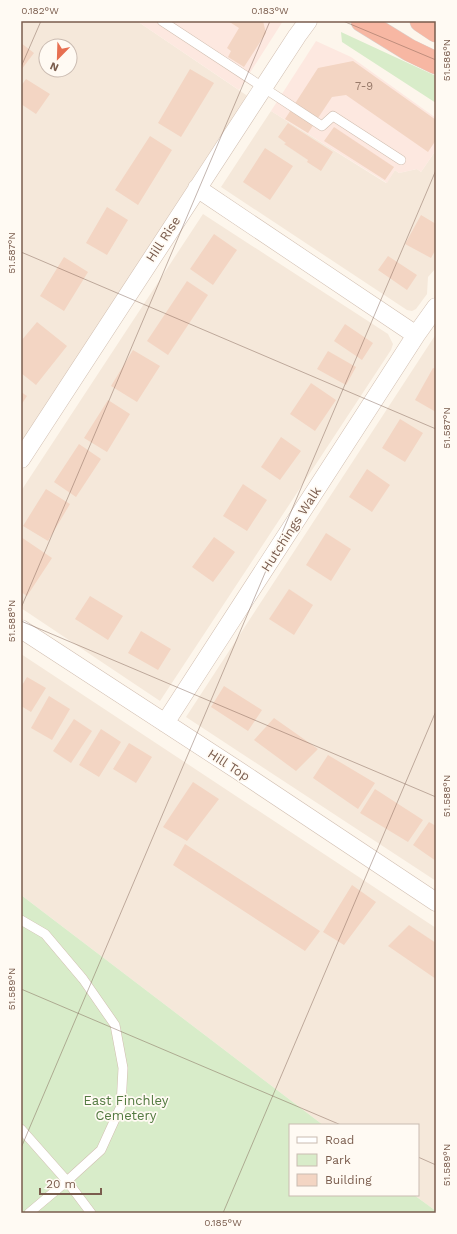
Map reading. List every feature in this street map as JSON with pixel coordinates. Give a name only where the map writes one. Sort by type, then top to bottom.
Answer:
[{"type":"highway","points":[[362,21],[409,50],[436,63]]},
{"type":"highway","points":[[421,21],[436,31]]},
{"type":"street","name":"Hill Rise","points":[[21,459],[197,188],[308,21]]},
{"type":"street","points":[[197,188],[416,335]]},
{"type":"street","name":"Hutchings Walk","points":[[165,723],[416,335],[436,307]]},
{"type":"street","name":"Hill Top","points":[[21,629],[436,902]]},
{"type":"lane","points":[[162,21],[322,126],[333,116],[401,160]]},
{"type":"lane","points":[[21,920],[46,934],[83,979],[114,1025],[123,1068],[121,1106],[101,1150],[29,1213]]},
{"type":"lane","points":[[21,1129],[67,1181],[91,1213]]},
{"type":"shaded area","points":[[21,21],[137,21],[258,103],[21,462]]},
{"type":"shaded area","points":[[137,21],[283,21],[239,90]]},
{"type":"shaded area","points":[[316,41],[351,57],[436,118],[436,150],[421,172],[417,169],[399,173],[395,170],[387,183],[271,111]]},
{"type":"shaded area","points":[[271,111],[386,183],[395,170],[399,173],[417,169],[421,172],[436,150],[436,268],[428,277],[427,294],[416,309],[412,311],[407,310],[221,187]]},
{"type":"shaded area","points":[[203,214],[388,334],[393,344],[391,350],[160,701],[21,608],[21,491]]},
{"type":"shaded area","points":[[436,334],[436,881],[186,717]]},
{"type":"shaded area","points":[[21,654],[436,928],[436,1211],[415,1196],[419,1196],[419,1124],[322,1124],[21,895]]},
{"type":"green space","points":[[341,32],[436,76],[436,103],[342,42]]},
{"type":"green space","name":"East Finchley Cemetery","points":[[21,895],[322,1124],[289,1124],[289,1196],[415,1196],[436,1211],[436,1213],[21,1213]]},
{"type":"building","points":[[228,21],[263,21],[266,33],[244,67],[228,57],[231,51],[227,48],[239,28]]},
{"type":"building","points":[[21,43],[34,53],[21,70]]},
{"type":"building","points":[[353,61],[436,120],[436,140],[428,152],[346,95],[332,97],[308,133],[285,119],[318,68]]},
{"type":"building","points":[[190,69],[214,83],[181,137],[158,123]]},
{"type":"building","points":[[26,79],[50,94],[36,114],[21,104],[21,86]]},
{"type":"building","points":[[288,123],[333,152],[321,171],[307,162],[308,160],[284,144],[286,143],[278,137]]},
{"type":"building","points":[[334,127],[394,167],[385,180],[324,141]]},
{"type":"building","points":[[150,136],[172,150],[138,205],[115,190]]},
{"type":"building","points":[[265,148],[293,166],[270,200],[243,182]]},
{"type":"building","points":[[107,207],[128,220],[107,255],[86,243]]},
{"type":"building","points":[[421,215],[436,224],[436,249],[431,258],[405,244]]},
{"type":"building","points":[[214,234],[237,250],[213,285],[190,269]]},
{"type":"building","points":[[388,256],[417,275],[407,290],[378,270]]},
{"type":"building","points":[[64,257],[88,272],[64,311],[40,296]]},
{"type":"building","points":[[187,281],[208,295],[168,355],[147,341]]},
{"type":"building","points":[[37,322],[67,346],[36,385],[21,373],[21,341]]},
{"type":"building","points":[[345,324],[373,343],[362,360],[334,341]]},
{"type":"building","points":[[133,350],[160,366],[137,402],[111,386]]},
{"type":"building","points":[[328,351],[356,367],[346,385],[317,369]]},
{"type":"building","points":[[433,368],[436,369],[436,412],[415,400]]},
{"type":"building","points":[[311,383],[336,400],[315,431],[290,414]]},
{"type":"building","points":[[21,392],[27,396],[21,405]]},
{"type":"building","points":[[108,400],[130,414],[107,452],[84,438]]},
{"type":"building","points":[[400,419],[423,433],[405,462],[382,448]]},
{"type":"building","points":[[281,437],[301,451],[280,480],[261,467]]},
{"type":"building","points":[[79,444],[101,459],[76,497],[54,482]]},
{"type":"building","points":[[367,469],[390,485],[372,512],[349,497]]},
{"type":"building","points":[[243,484],[267,500],[247,531],[223,516]]},
{"type":"building","points":[[46,489],[70,504],[48,541],[23,526]]},
{"type":"building","points":[[326,533],[351,549],[331,581],[306,565]]},
{"type":"building","points":[[21,537],[52,558],[27,596],[21,592]]},
{"type":"building","points":[[214,537],[235,552],[213,582],[192,567]]},
{"type":"building","points":[[289,589],[313,605],[294,635],[269,619]]},
{"type":"building","points":[[90,596],[123,616],[108,640],[75,619]]},
{"type":"building","points":[[141,631],[171,649],[158,670],[128,653]]},
{"type":"building","points":[[27,677],[46,688],[31,712],[21,706],[21,687]]},
{"type":"building","points":[[224,686],[262,710],[248,731],[211,707]]},
{"type":"building","points":[[49,696],[70,709],[52,740],[31,728]]},
{"type":"building","points":[[274,718],[318,749],[296,771],[254,740]]},
{"type":"building","points":[[74,719],[92,731],[71,763],[53,751]]},
{"type":"building","points":[[101,729],[121,742],[99,777],[79,765]]},
{"type":"building","points":[[129,743],[152,757],[136,783],[113,769]]},
{"type":"building","points":[[328,755],[375,783],[358,809],[313,778]]},
{"type":"building","points":[[193,782],[219,799],[187,841],[163,827]]},
{"type":"building","points":[[375,789],[423,820],[408,842],[360,813]]},
{"type":"building","points":[[429,822],[436,826],[436,861],[413,845]]},
{"type":"building","points":[[185,844],[320,931],[305,951],[173,865]]},
{"type":"building","points":[[352,885],[376,902],[344,945],[323,932]]},
{"type":"building","points":[[409,925],[436,943],[436,979],[388,946]]}]
